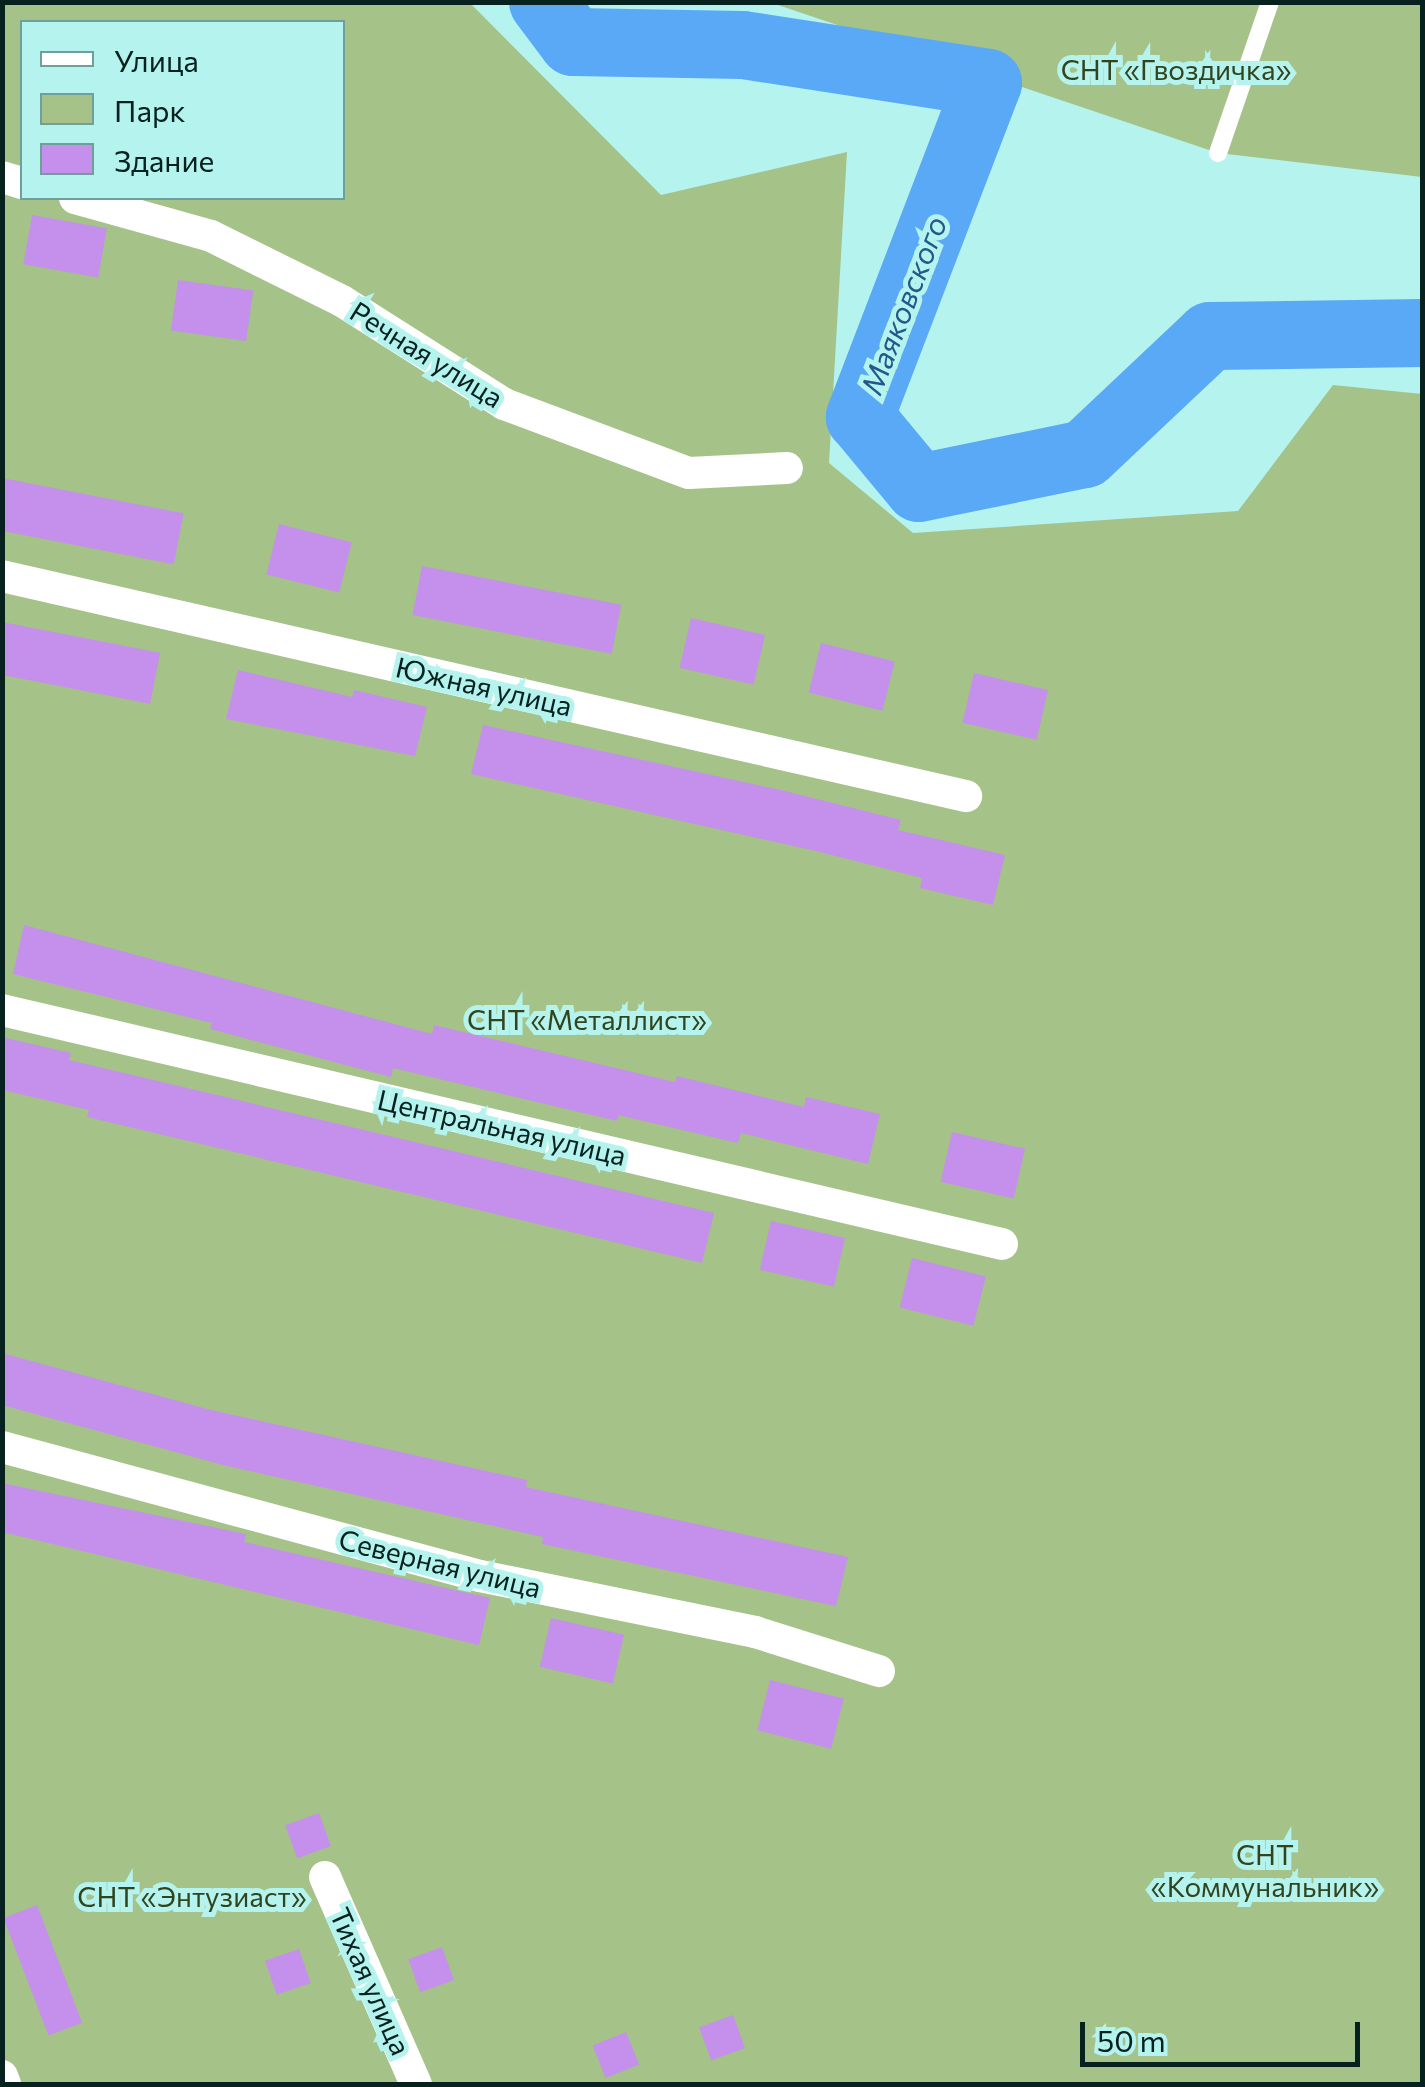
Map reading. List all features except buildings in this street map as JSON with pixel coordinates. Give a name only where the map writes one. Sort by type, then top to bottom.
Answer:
[{"type":"street","name":"Речная улица","points":[[82,200],[211,236],[342,301],[504,404],[689,473],[787,468]]},
{"type":"street","name":"Южная улица","points":[[2,576],[966,796]]},
{"type":"street","name":"Центральная улица","points":[[2,1010],[1002,1244]]},
{"type":"street","name":"Северная улица","points":[[2,1447],[480,1576],[754,1632],[879,1671]]},
{"type":"street","name":"Тихая улица","points":[[326,1877],[416,2084]]},
{"type":"street","points":[[2,2076],[6,2084]]},
{"type":"lane","points":[[1218,153],[1270,2]]},
{"type":"green space","name":"СНТ «Металлист»","points":[[3,3],[470,3],[661,195],[847,152],[829,463],[913,533],[1238,511],[1333,385],[1422,394],[1422,2084],[3,2084]]},
{"type":"green space","name":"СНТ «Гвоздичка»","points":[[772,3],[1422,3],[1422,177],[1218,153]]},
{"type":"waterway","name":"Маяковского","points":[[543,2],[573,42],[743,45],[988,83],[860,417],[919,488],[1085,454],[1210,336],[1422,333]]},
{"type":"park label","name":"СНТ «Коммунальник»","points":[[1265,1870]]},
{"type":"park label","name":"СНТ «Энтузиаст»","points":[[192,1896]]}]
